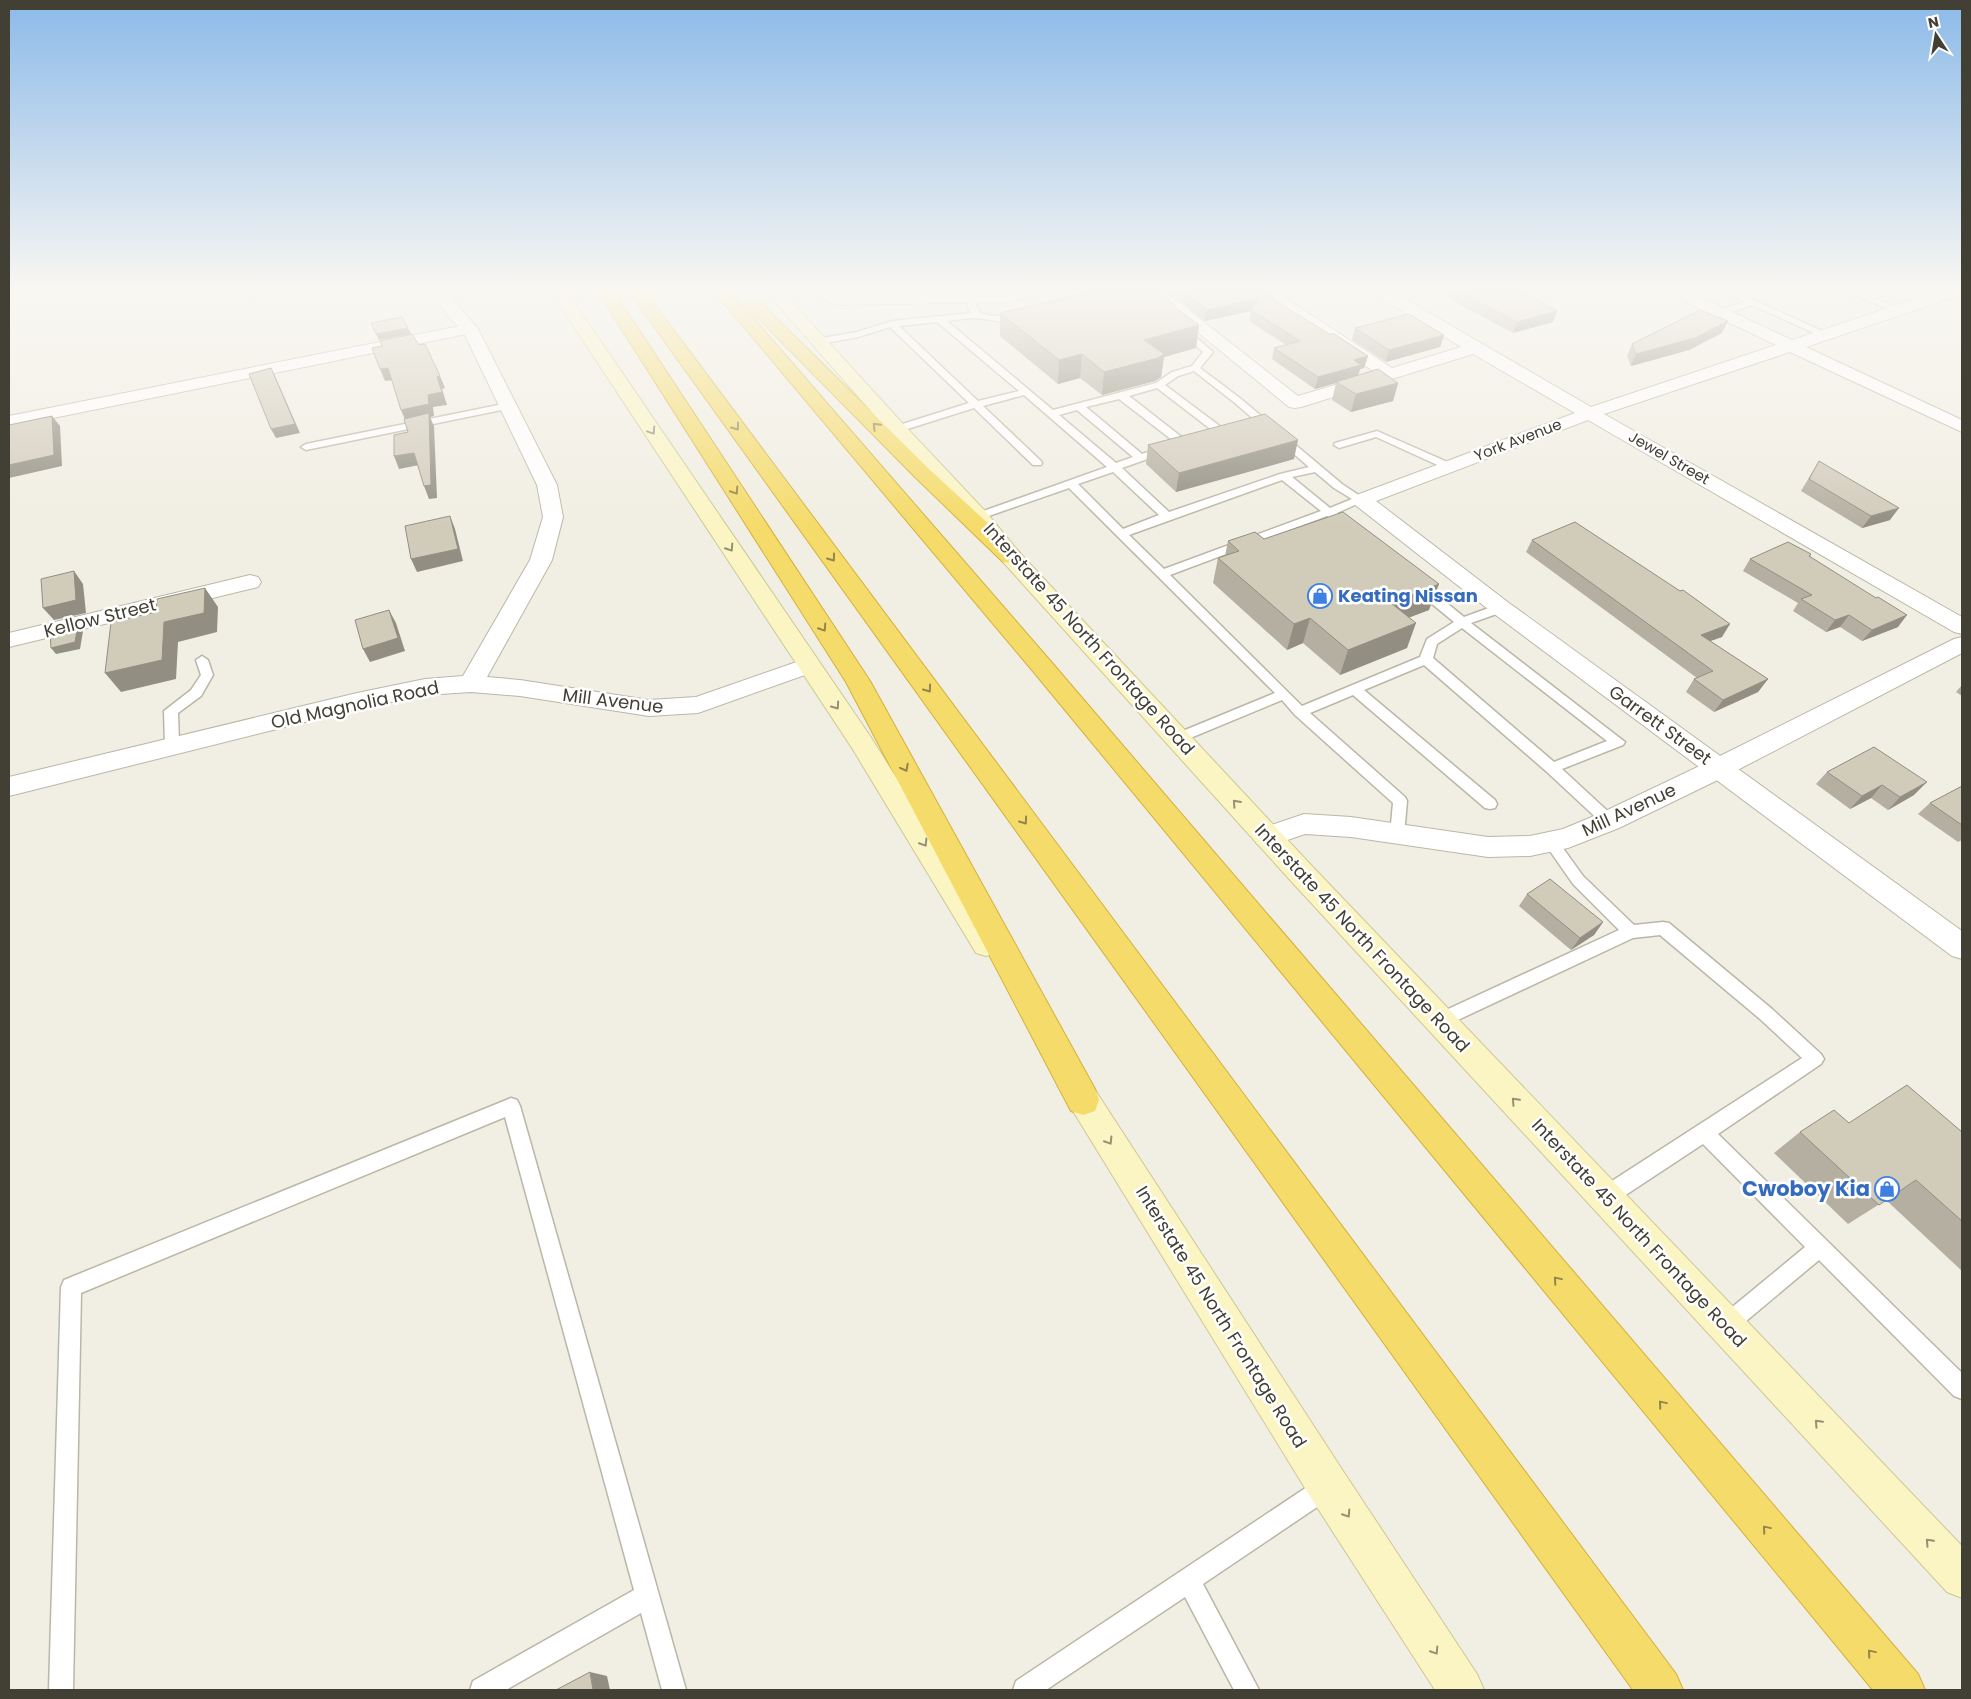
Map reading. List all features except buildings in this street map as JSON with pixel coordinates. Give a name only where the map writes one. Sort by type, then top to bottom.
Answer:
[{"type":"highway","points":[[655,368],[858,681],[1083,1100]]},
{"type":"highway","points":[[693,368],[1660,1690]]},
{"type":"highway","points":[[788,368],[1051,677],[1902,1690]]},
{"type":"highway","points":[[819,368],[922,473],[1012,557]]},
{"type":"main road","name":"Interstate 45 North Frontage Road","points":[[610,368],[808,666],[861,742],[1083,1100],[1460,1690]]},
{"type":"main road","name":"Interstate 45 North Frontage Road","points":[[844,368],[897,429],[979,516],[1012,557],[1268,838],[1962,1577]]},
{"type":"street","points":[[9,422],[275,368]]},
{"type":"street","points":[[471,684],[541,560],[553,517],[547,485],[489,368]]},
{"type":"street","points":[[1252,368],[1296,403],[1409,368]]},
{"type":"street","points":[[1381,368],[1390,374]]},
{"type":"street","name":"Jewel Street","points":[[1512,368],[1962,627]]},
{"type":"street","name":"York Avenue","points":[[1361,500],[1590,413],[1725,368]]},
{"type":"street","points":[[1836,368],[1962,427]]},
{"type":"street","name":"Garrett Street","points":[[1361,500],[1501,608],[1962,947]]},
{"type":"street","name":"Kellow Street","points":[[9,640],[250,582]]},
{"type":"street","name":"Mill Avenue","points":[[1268,838],[1304,824],[1351,827],[1488,847],[1530,846],[1568,838],[1609,821],[1719,768],[1962,644]]},
{"type":"street","name":"Mill Avenue","points":[[471,684],[520,688],[649,708],[670,708],[698,705],[808,666]]},
{"type":"street","name":"Old Magnolia Road","points":[[9,787],[357,701],[425,687],[471,684]]},
{"type":"lane","points":[[939,368],[1037,463]]},
{"type":"lane","points":[[998,368],[1167,516]]},
{"type":"lane","points":[[1050,414],[1159,385],[1175,374],[1195,368]]},
{"type":"lane","points":[[1196,368],[1338,486],[1361,500]]},
{"type":"lane","points":[[1159,385],[1221,432]]},
{"type":"lane","points":[[897,429],[977,404],[1026,392]]},
{"type":"lane","points":[[979,516],[1188,442],[1121,395]]},
{"type":"lane","points":[[306,447],[508,406]]},
{"type":"lane","points":[[1078,406],[1139,458]]},
{"type":"lane","points":[[1245,425],[1260,420]]},
{"type":"lane","points":[[1339,445],[1377,434],[1448,466]]},
{"type":"lane","points":[[1121,534],[1167,516],[1284,476],[1317,468]]},
{"type":"lane","points":[[1284,476],[1358,536]]},
{"type":"lane","points":[[1070,483],[1300,712],[1400,801],[1397,835]]},
{"type":"lane","points":[[1162,574],[1361,500]]},
{"type":"lane","points":[[1410,579],[1462,622],[1618,742],[1552,768]]},
{"type":"lane","points":[[1426,659],[1431,642],[1462,622],[1479,614],[1501,608]]},
{"type":"lane","points":[[1300,712],[1426,659]]},
{"type":"lane","points":[[1426,659],[1552,768],[1609,821]]},
{"type":"lane","points":[[172,746],[171,711],[196,692],[207,675],[202,660]]},
{"type":"lane","points":[[1356,689],[1490,804]]},
{"type":"lane","points":[[1178,738],[1284,694]]},
{"type":"lane","points":[[1550,841],[1578,880],[1631,932]]},
{"type":"lane","points":[[1439,1021],[1631,932],[1663,928],[1766,1014],[1814,1059],[1605,1197]]},
{"type":"lane","points":[[61,1690],[71,1287],[511,1106],[674,1690]]},
{"type":"lane","points":[[1704,1133],[1962,1388]]},
{"type":"lane","points":[[1726,1325],[1820,1247]]},
{"type":"lane","points":[[1025,1690],[1328,1486]]},
{"type":"lane","points":[[1189,1581],[1247,1690]]},
{"type":"lane","points":[[482,1690],[647,1596]]},
{"type":"place","name":"Keating Nissan","points":[[1320,596]]},
{"type":"place","name":"Cwoboy Kia","points":[[1887,1189]]}]
